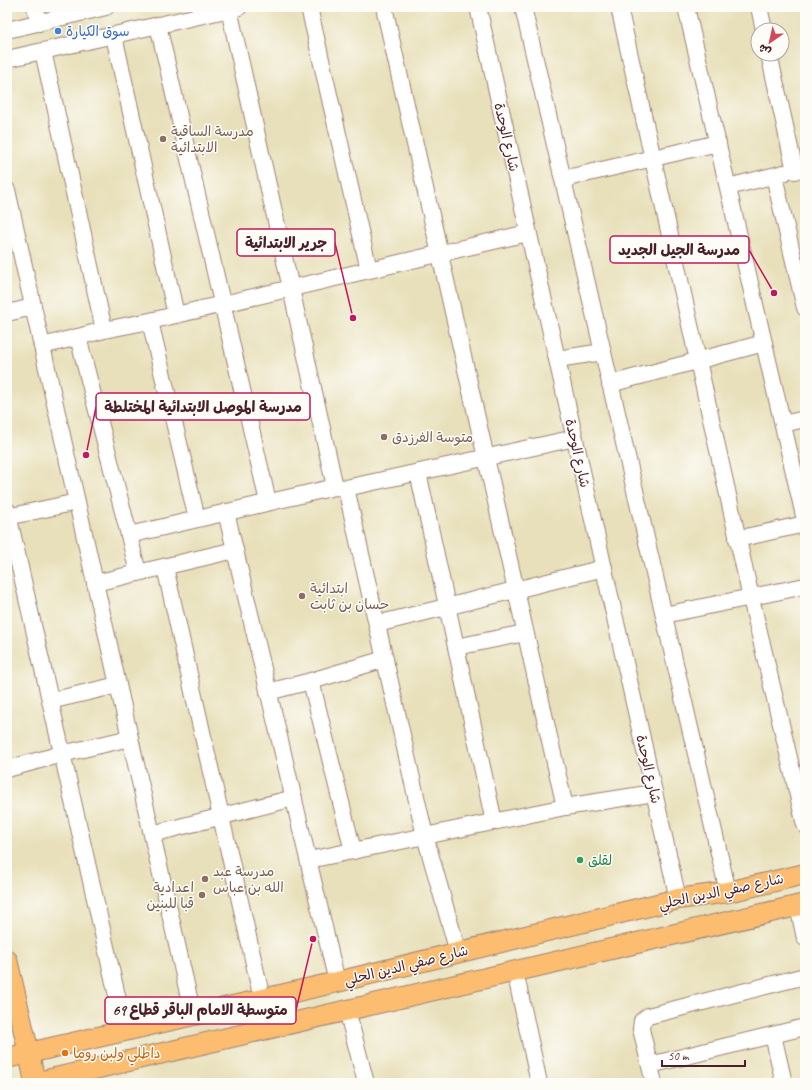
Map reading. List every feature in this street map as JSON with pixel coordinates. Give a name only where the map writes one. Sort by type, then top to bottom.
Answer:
[{"type":"main road","name":"شارع صفي الدين الحلي","points":[[7,1058],[337,982],[678,899],[728,892],[805,874]]},
{"type":"main road","points":[[7,960],[35,1083],[802,905]]},
{"type":"street","points":[[35,7],[38,23]]},
{"type":"street","points":[[7,30],[106,7]]},
{"type":"street","points":[[308,7],[368,270]]},
{"type":"street","points":[[384,7],[565,807]]},
{"type":"street","name":"شارع الوحدة","points":[[478,7],[678,899]]},
{"type":"street","points":[[523,7],[728,892]]},
{"type":"street","points":[[619,7],[737,539],[805,824]]},
{"type":"street","points":[[686,7],[805,520]]},
{"type":"street","points":[[759,7],[762,22]]},
{"type":"street","points":[[7,58],[114,36],[234,8],[291,288],[340,487],[377,624],[425,836],[458,952]]},
{"type":"street","points":[[158,26],[268,502]]},
{"type":"street","points":[[114,36],[176,315]]},
{"type":"street","points":[[43,50],[104,330]]},
{"type":"street","points":[[728,187],[800,169],[771,62]]},
{"type":"street","points":[[562,179],[718,142]]},
{"type":"street","points":[[774,176],[805,308]]},
{"type":"street","points":[[7,190],[193,1015]]},
{"type":"street","points":[[42,346],[104,330],[150,321],[528,233]]},
{"type":"street","points":[[7,313],[33,307]]},
{"type":"street","points":[[150,321],[197,519]]},
{"type":"street","points":[[78,337],[138,573]]},
{"type":"street","points":[[610,384],[764,343]]},
{"type":"street","points":[[557,360],[603,352]]},
{"type":"street","points":[[783,424],[805,419]]},
{"type":"street","points":[[129,534],[268,502],[486,458],[575,438]]},
{"type":"street","points":[[418,472],[494,822]]},
{"type":"street","points":[[77,502],[7,515],[124,1031]]},
{"type":"street","points":[[226,512],[337,982]]},
{"type":"street","points":[[737,539],[805,524]]},
{"type":"street","points":[[95,583],[235,550]]},
{"type":"street","points":[[165,567],[262,999]]},
{"type":"street","points":[[377,624],[604,568]]},
{"type":"street","points":[[664,615],[805,586]]},
{"type":"street","points":[[456,647],[525,633]]},
{"type":"street","points":[[268,692],[311,682],[385,659]]},
{"type":"street","points":[[311,682],[353,851]]},
{"type":"street","points":[[50,701],[118,685]]},
{"type":"street","points":[[7,769],[130,738]]},
{"type":"street","points":[[309,860],[565,807],[654,793]]},
{"type":"street","points":[[152,834],[294,798]]},
{"type":"street","points":[[802,905],[805,938]]},
{"type":"street","points":[[515,971],[539,1083]]},
{"type":"street","points":[[654,1083],[641,1029],[642,1021],[648,1016],[805,976]]},
{"type":"street","points":[[347,1010],[366,1083]]},
{"type":"street","points":[[650,1065],[805,1027]]},
{"type":"street","points":[[773,1035],[784,1083]]},
{"type":"place","name":"سوق الكيارة","points":[[58,31]]},
{"type":"place","name":"مدرسة الساقية الابتدائية","points":[[163,139]]},
{"type":"place","name":"مدرسة الجيل الجديد","points":[[774,293]]},
{"type":"place","name":"جرير الابتدائية","points":[[353,318]]},
{"type":"place","name":"متوسة الفرزدق","points":[[384,437]]},
{"type":"place","name":"مدرسة الموصل الابتدائية المختلطة","points":[[86,455]]},
{"type":"place","name":"ابتدائية حسان بن ثابت","points":[[302,596]]},
{"type":"place","name":"لقلق","points":[[580,860]]},
{"type":"place","name":"مدرسة عبد الله بن عباس","points":[[205,879]]},
{"type":"place","name":"اعدادية قبا للبنين","points":[[202,895]]},
{"type":"place","name":"متوسطة الامام الباقر قطاع 69","points":[[313,939]]},
{"type":"place","name":"داطلي ولبن روما","points":[[65,1053]]}]
